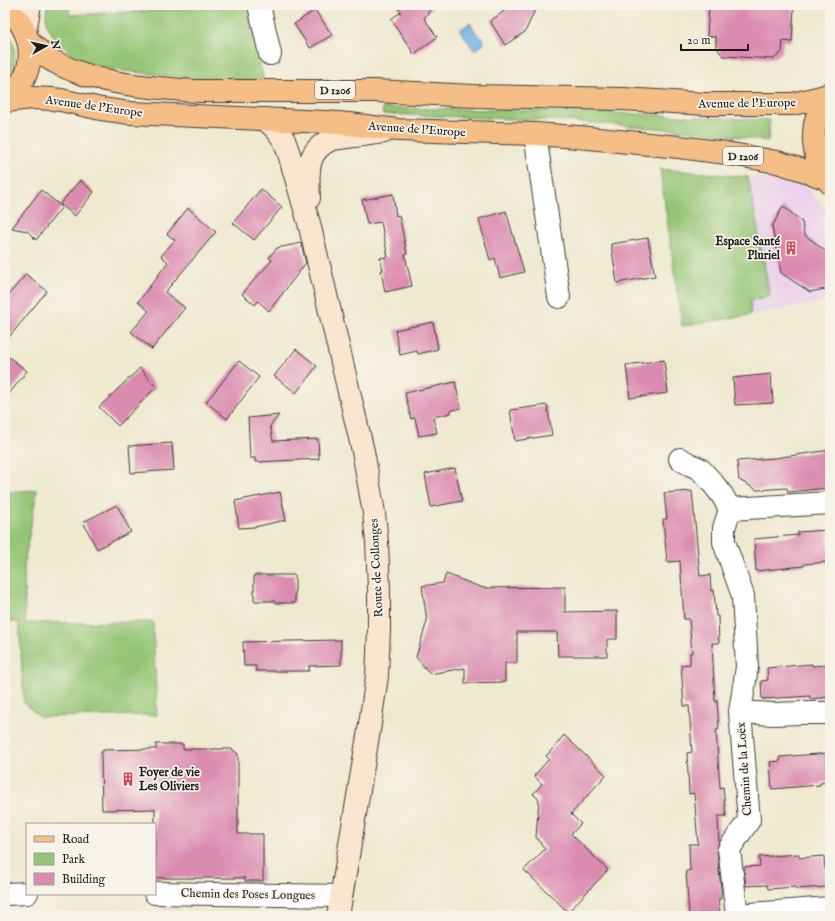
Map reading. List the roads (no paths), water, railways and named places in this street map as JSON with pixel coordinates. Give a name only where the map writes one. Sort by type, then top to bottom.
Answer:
[{"type":"main road","name":"Avenue de l'Europe","points":[[5,8],[18,19],[27,36],[40,52],[55,63],[81,73],[124,84],[195,91],[375,91],[474,96],[623,99],[706,104],[793,104],[829,94]]},
{"type":"main road","points":[[5,98],[19,86],[28,67],[30,46],[27,36]]},
{"type":"main road","points":[[828,181],[817,159],[814,146],[814,136],[815,123],[819,110],[829,94]]},
{"type":"main road","name":"Avenue de l'Europe","points":[[5,101],[32,98],[61,100],[101,109],[130,113],[349,124],[398,130],[535,134],[578,137],[726,153],[777,162],[800,169],[828,181]]},
{"type":"street","points":[[27,36],[30,5]]},
{"type":"street","points":[[259,5],[270,54]]},
{"type":"street","name":"Route de Collonges","points":[[265,119],[276,129],[284,140],[309,223],[363,451],[374,514],[378,566],[379,630],[376,676],[370,724],[340,906]]},
{"type":"street","name":"Route de Collonges","points":[[309,223],[309,165],[319,147],[326,142],[339,138],[398,130]]},
{"type":"street","points":[[535,134],[559,297]]},
{"type":"street","points":[[680,459],[700,469],[711,480],[730,509],[830,503]]},
{"type":"street","name":"Chemin de la Loëx","points":[[730,509],[724,528],[724,542],[743,596],[747,667],[740,712],[748,820],[729,849],[737,916],[830,908]]},
{"type":"street","name":"Chemin de la Loëx","points":[[740,712],[773,714],[830,713]]},
{"type":"street","points":[[5,894],[26,893]]},
{"type":"street","name":"Chemin des Poses Longues","points":[[156,893],[340,906]]},
{"type":"water","points":[[470,23],[479,37],[483,38],[484,44],[474,50],[460,30]]},
{"type":"place","name":"Espace Santé Pluriel","points":[[791,248]]},
{"type":"place","name":"Foyer de vie Les Oliviers","points":[[128,779]]}]
